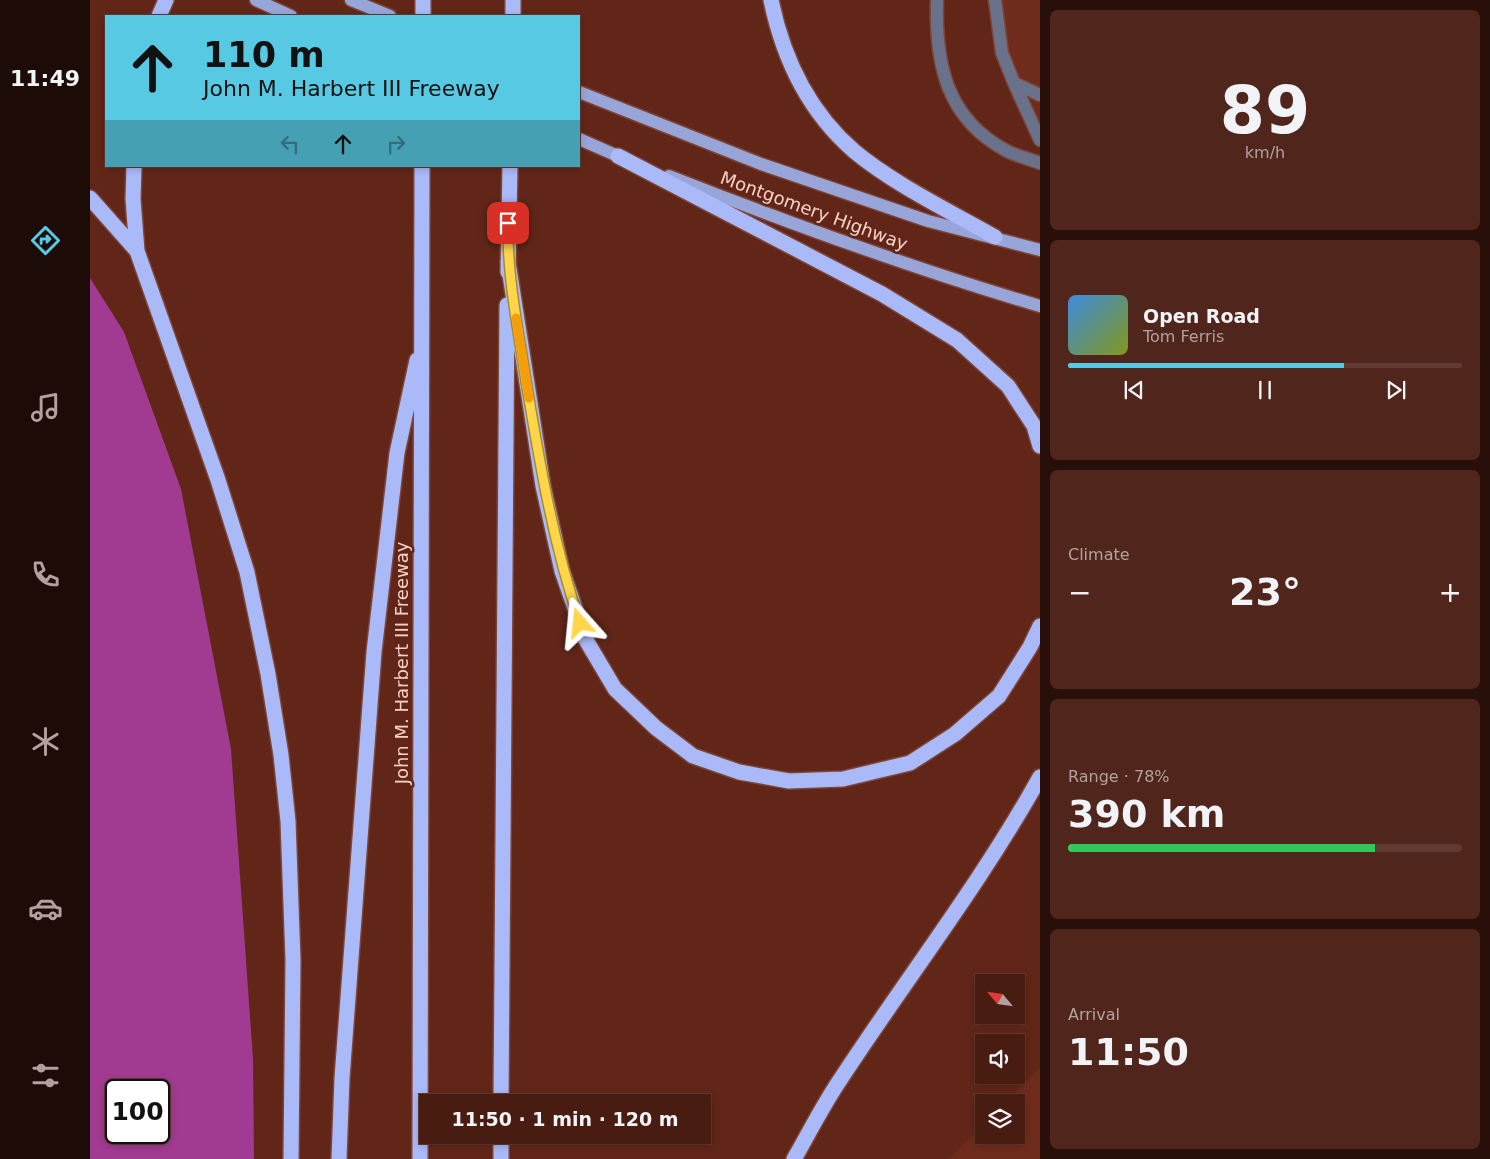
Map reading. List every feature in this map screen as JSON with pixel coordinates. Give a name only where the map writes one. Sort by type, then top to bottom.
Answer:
[{"type":"highway","points":[[159,15],[166,0]]},
{"type":"highway","points":[[423,0],[423,15]]},
{"type":"highway","points":[[513,15],[514,0]]},
{"type":"highway","points":[[771,0],[778,32],[795,76],[822,118],[854,151],[878,168],[995,237]]},
{"type":"highway","points":[[618,156],[882,294],[957,340],[1008,386],[1034,426],[1040,446]]},
{"type":"highway","points":[[134,167],[133,199],[137,252],[218,480],[244,563],[268,674],[281,754],[288,821],[293,960],[291,1159]]},
{"type":"highway","name":"John M. Harbert III Freeway","points":[[420,1159],[422,167]]},
{"type":"highway","points":[[501,1094],[510,167]]},
{"type":"highway","points":[[90,198],[137,252]]},
{"type":"highway","points":[[508,262],[543,486],[562,571],[586,640],[615,689],[656,728],[693,756],[739,772],[789,781],[843,779],[910,763],[955,734],[999,696],[1030,647],[1040,626]]},
{"type":"highway","points":[[339,1159],[342,1078],[374,652],[397,453],[423,327]]},
{"type":"highway","points":[[794,1159],[838,1082],[958,910],[1016,821],[1040,777]]},
{"type":"highway","points":[[501,1144],[501,1159]]},
{"type":"main road","points":[[256,0],[289,15]]},
{"type":"main road","points":[[351,0],[388,15]]},
{"type":"main road","name":"Montgomery Highway","points":[[580,92],[770,167],[928,221],[1040,250]]},
{"type":"main road","name":"Montgomery Highway","points":[[580,139],[748,207],[953,280],[1040,306]]},
{"type":"street","points":[[937,0],[939,61],[944,79],[964,117],[984,136],[1008,151],[1040,163]]},
{"type":"street","points":[[995,0],[1002,53],[1040,140]]},
{"type":"street","points":[[1014,83],[1040,95]]},
{"type":"shaded area","points":[[987,0],[1040,0],[1040,122],[1012,100]]},
{"type":"shaded area","points":[[90,278],[124,332],[181,489],[231,749],[253,1059],[254,1159],[90,1159]]},
{"type":"shaded area","points":[[1040,1068],[1040,1159],[949,1159],[975,1133],[975,1144],[1025,1144],[1025,1094],[1014,1094]]},
{"type":"slow traffic","points":[[516,318],[529,398]]},
{"type":"route","points":[[508,223],[508,262],[543,486],[562,571],[580,623]]}]
